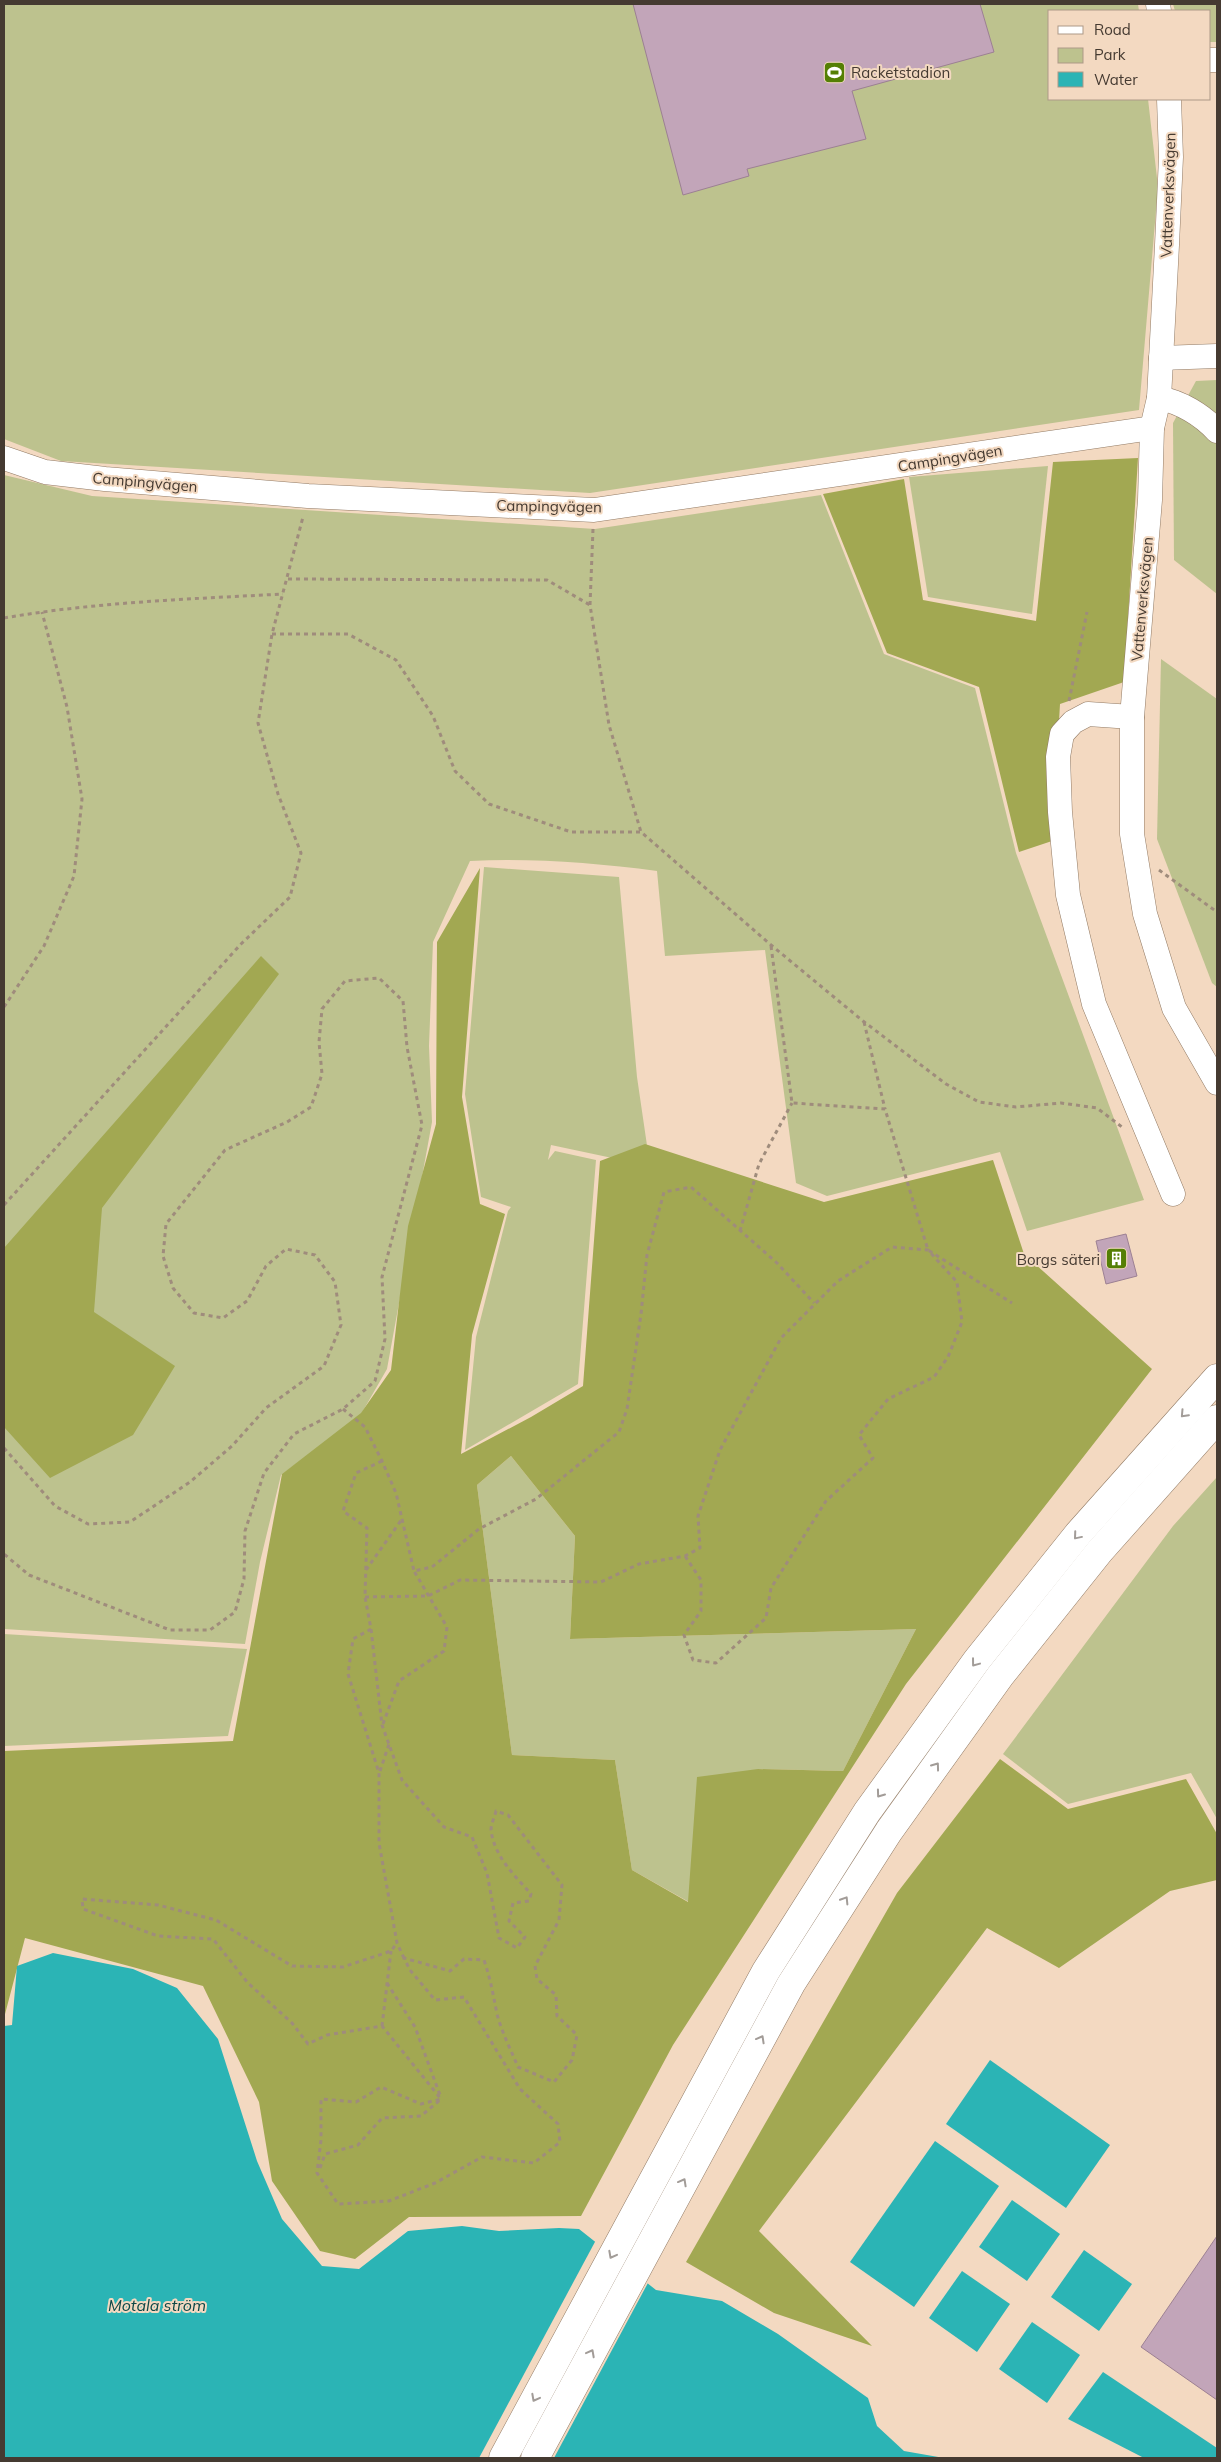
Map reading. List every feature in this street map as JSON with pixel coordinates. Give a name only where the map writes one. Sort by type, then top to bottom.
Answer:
[{"type":"highway","points":[[503,2458],[766,1971],[867,1812],[977,1660],[1078,1534],[1217,1378]]},
{"type":"highway","points":[[535,2458],[791,1984],[889,1830],[1000,1676],[1099,1552],[1217,1419]]},
{"type":"street","name":"Vattenverksvägen","points":[[1168,100],[1171,157],[1161,358],[1158,398],[1152,428],[1150,500],[1132,717],[1132,834],[1145,914],[1174,1008],[1217,1083]]},
{"type":"street","points":[[1161,358],[1217,356]]},
{"type":"street","points":[[1158,398],[1174,401],[1205,418],[1217,431]]},
{"type":"street","name":"Campingvägen","points":[[4,458],[54,473],[308,496],[594,510],[1152,428]]},
{"type":"street","points":[[1132,717],[1088,714],[1074,722],[1062,734],[1058,757],[1060,812],[1068,895],[1094,1004],[1173,1194]]},
{"type":"path","points":[[4,1204],[241,944],[290,897],[302,853],[278,794],[258,723],[272,634],[288,579],[308,496]]},
{"type":"path","points":[[594,510],[590,605],[608,725],[641,832],[771,945],[864,1021],[946,1084],[980,1102],[1016,1107],[1061,1103],[1098,1108],[1134,1139],[1150,1138]]},
{"type":"path","points":[[288,579],[547,580],[590,605]]},
{"type":"path","points":[[4,618],[42,612],[177,600],[283,594]]},
{"type":"path","points":[[4,1007],[44,946],[74,876],[82,799],[67,707],[42,612]]},
{"type":"path","points":[[1062,734],[1087,612]]},
{"type":"path","points":[[272,634],[348,634],[396,660],[433,716],[455,771],[489,804],[571,832],[641,832]]},
{"type":"path","points":[[1135,852],[1217,912]]},
{"type":"path","points":[[740,1231],[759,1164],[792,1103],[771,945]]},
{"type":"path","points":[[4,1448],[55,1506],[88,1524],[130,1522],[190,1482],[232,1446],[266,1408],[324,1366],[341,1325],[335,1282],[315,1255],[286,1249],[266,1266],[247,1301],[223,1318],[194,1313],[172,1288],[163,1256],[166,1224],[225,1150],[287,1122],[311,1107],[322,1074],[319,1042],[322,1008],[345,981],[379,978],[403,1001],[407,1047],[422,1125],[382,1277],[385,1340],[375,1381],[343,1409],[294,1434],[264,1473],[245,1531],[244,1579],[235,1612],[210,1630],[170,1630],[29,1575],[4,1554]]},
{"type":"path","points":[[685,1556],[702,1580],[701,1611],[684,1635],[693,1660],[716,1663],[766,1618],[771,1588],[826,1501],[873,1458],[859,1435],[888,1399],[934,1377],[948,1357],[962,1322],[957,1282],[928,1250],[885,1109],[864,1021]]},
{"type":"path","points":[[792,1103],[885,1109]]},
{"type":"path","points":[[414,1571],[432,1566],[478,1529],[536,1499],[619,1432],[627,1409],[641,1314],[647,1255],[664,1192],[691,1187],[777,1263],[814,1303]]},
{"type":"path","points":[[365,1597],[428,1596],[460,1580],[601,1582],[639,1564],[685,1556],[700,1548],[698,1516],[720,1450],[781,1338],[838,1281],[892,1247],[928,1250],[1012,1304]]},
{"type":"path","points":[[343,1409],[365,1427],[382,1460],[396,1493],[414,1571],[447,1627],[444,1652],[399,1681],[382,1725]]},
{"type":"path","points":[[382,1460],[356,1473],[343,1511],[367,1528],[365,1597],[371,1629],[382,1725],[402,1780],[444,1827],[472,1837],[487,1873],[499,1938],[517,1948],[525,1937],[509,1921],[513,1903],[529,1900],[531,1894],[509,1870],[500,1854],[491,1829],[496,1810],[508,1815],[562,1885],[559,1920],[535,1966],[537,1979],[556,1995],[557,2016],[577,2035],[572,2060],[554,2082],[518,2066],[504,2034],[498,2015],[493,1986],[484,1960],[464,1959],[450,1971],[404,1958],[410,1970],[434,2000],[464,1997],[520,2089],[558,2124],[560,2142],[534,2163],[482,2156],[434,2183],[388,2201],[338,2204],[318,2173],[321,2140],[321,2099],[356,2102],[381,2086],[421,2104],[441,2099]]},
{"type":"path","points":[[365,1571],[402,1519]]},
{"type":"path","points":[[371,1629],[353,1639],[348,1674],[379,1773],[379,1843],[397,1943],[410,1970]]},
{"type":"path","points":[[379,1773],[389,1744]]},
{"type":"path","points":[[382,2026],[327,2035],[308,2044],[292,2023],[248,1983],[213,1939],[158,1936],[83,1909],[82,1899],[158,1905],[216,1920],[292,1966],[343,1967],[391,1951]]},
{"type":"path","points":[[397,1943],[391,1951],[382,2026],[441,2099]]},
{"type":"path","points":[[387,1983],[415,2027],[441,2099]]},
{"type":"path","points":[[318,2173],[325,2154],[358,2145],[382,2118],[421,2116],[441,2099]]},
{"type":"green space","points":[[4,4],[1138,4],[1139,10],[1048,10],[1048,100],[1148,100],[1158,187],[1139,410],[590,493],[61,461],[4,439]]},
{"type":"green space","points":[[1173,4],[1217,4],[1217,42],[1211,42],[1211,10],[1175,10]]},
{"type":"green space","points":[[1217,380],[1217,594],[1174,560],[1173,423],[1196,381]]},
{"type":"green space","points":[[1138,458],[1124,682],[1060,704],[1052,841],[1019,852],[979,687],[887,653],[823,494],[904,479],[923,600],[1036,621],[1053,462]]},
{"type":"green space","points":[[1048,466],[1032,614],[928,597],[909,477]]},
{"type":"green space","points":[[4,475],[92,496],[595,529],[821,495],[884,654],[975,688],[1016,853],[1144,1200],[1027,1231],[1000,1152],[827,1196],[796,1183],[765,950],[665,956],[657,871],[564,862],[470,861],[433,942],[429,1046],[432,1122],[387,1369],[360,1416],[281,1475],[260,1562],[245,1644],[4,1629]]},
{"type":"green space","points":[[1161,659],[1217,699],[1217,987],[1212,983],[1157,839]]},
{"type":"green space","points":[[484,867],[619,877],[637,1077],[650,1166],[551,1145],[548,1160],[555,1151],[596,1160],[578,1384],[465,1450],[476,1337],[508,1211],[511,1207],[481,1197],[465,1094]]},
{"type":"green space","points":[[480,868],[462,1097],[480,1204],[505,1214],[472,1335],[461,1454],[531,1417],[583,1386],[600,1161],[645,1144],[824,1202],[993,1160],[1024,1254],[1152,1369],[906,1684],[673,2045],[581,2216],[409,2217],[355,2259],[320,2251],[272,2181],[259,2102],[203,1986],[25,1938],[4,2018],[4,1751],[233,1741],[282,1474],[361,1413],[391,1370],[408,1226],[436,1124],[437,942]],"holes":[[[511,1456],[575,1536],[570,1639],[916,1629],[843,1771],[758,1769],[697,1777],[688,1902],[632,1870],[615,1760],[512,1755],[477,1485]]]},
{"type":"green space","points":[[261,956],[279,974],[102,1208],[94,1312],[175,1366],[133,1435],[50,1478],[4,1427],[4,1248]]},
{"type":"green space","points":[[511,1456],[575,1536],[570,1639],[916,1629],[843,1771],[758,1769],[692,1864],[689,1902],[632,1870],[615,1760],[512,1755],[477,1485]]},
{"type":"green space","points":[[1217,1477],[1217,1819],[1191,1773],[1068,1804],[1003,1754],[1173,1526]]},
{"type":"green space","points":[[4,1634],[247,1649],[228,1736],[4,1746]]},
{"type":"green space","points":[[1000,1759],[1068,1809],[1186,1779],[1217,1834],[1217,1880],[1170,1891],[1059,1968],[987,1928],[759,2231],[872,2346],[774,2313],[686,2262],[897,1893]]},
{"type":"water","name":"Motala ström","points":[[53,1953],[133,1969],[177,1988],[218,2039],[257,2161],[282,2219],[322,2266],[359,2269],[408,2231],[462,2226],[499,2231],[579,2229],[656,2290],[722,2301],[778,2334],[868,2398],[877,2426],[904,2451],[944,2458],[4,2458],[4,2026],[12,2025],[17,1966]]},
{"type":"water","points":[[990,2060],[1110,2145],[1066,2208],[946,2124]]},
{"type":"water","points":[[935,2141],[999,2186],[914,2307],[850,2262]]},
{"type":"water","points":[[1012,2200],[1060,2234],[1027,2281],[979,2247]]},
{"type":"water","points":[[1084,2250],[1132,2284],[1099,2331],[1051,2297]]},
{"type":"water","points":[[962,2271],[1010,2304],[977,2352],[929,2318]]},
{"type":"water","points":[[1032,2322],[1080,2355],[1047,2403],[999,2369]]},
{"type":"water","points":[[1103,2372],[1217,2448],[1216,2458],[1144,2458],[1068,2419]]},
{"type":"pier","points":[[596,2240],[649,2281],[554,2458],[479,2458]]},
{"type":"building","points":[[633,4],[980,4],[994,52],[852,91],[866,139],[747,169],[749,176],[683,195]]},
{"type":"building","name":"Borgs säteri","points":[[1126,1234],[1137,1276],[1106,1284],[1096,1241]]},
{"type":"building","points":[[1217,2236],[1217,2400],[1141,2347]]},
{"type":"place","name":"Racketstadion","points":[[835,72]]},
{"type":"place","name":"Borgs säteri","points":[[1116,1259]]}]
